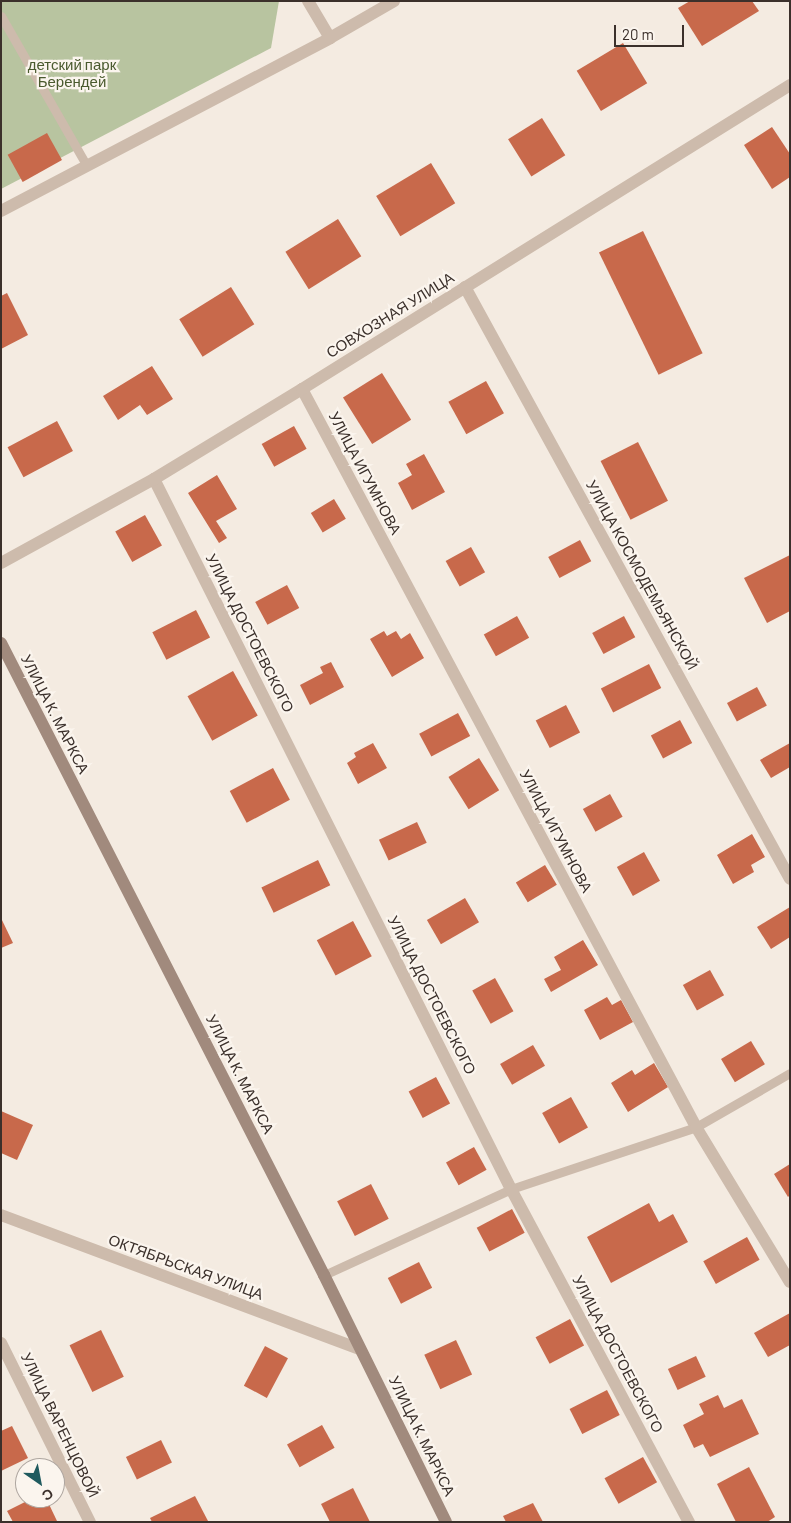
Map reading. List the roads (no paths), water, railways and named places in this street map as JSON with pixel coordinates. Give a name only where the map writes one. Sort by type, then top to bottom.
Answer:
[{"type":"main road","name":"УЛИЦА К. МАРКСА","points":[[1,643],[324,1275],[446,1522]]},
{"type":"street","points":[[308,1],[330,38]]},
{"type":"street","points":[[1,211],[330,38],[394,1]]},
{"type":"street","name":"СОВХОЗНАЯ УЛИЦА","points":[[1,563],[154,479],[790,85]]},
{"type":"street","name":"УЛИЦА КОСМОДЕМЬЯНСКОЙ","points":[[465,287],[790,879]]},
{"type":"street","name":"УЛИЦА ИГУМНОВА","points":[[302,389],[696,1127],[790,1282]]},
{"type":"street","name":"УЛИЦА ДОСТОЕВСКОГО","points":[[154,479],[512,1188],[689,1522]]},
{"type":"street","name":"ОКТЯБРЬСКАЯ УЛИЦА","points":[[1,1215],[360,1348]]},
{"type":"street","name":"УЛИЦА ВАРЕНЦОВОЙ","points":[[1,1343],[90,1522]]},
{"type":"lane","points":[[1,16],[88,166]]},
{"type":"lane","points":[[324,1275],[512,1188],[696,1127],[790,1073]]},
{"type":"park label","name":"детский парк Берендей","points":[[72,72]]}]
